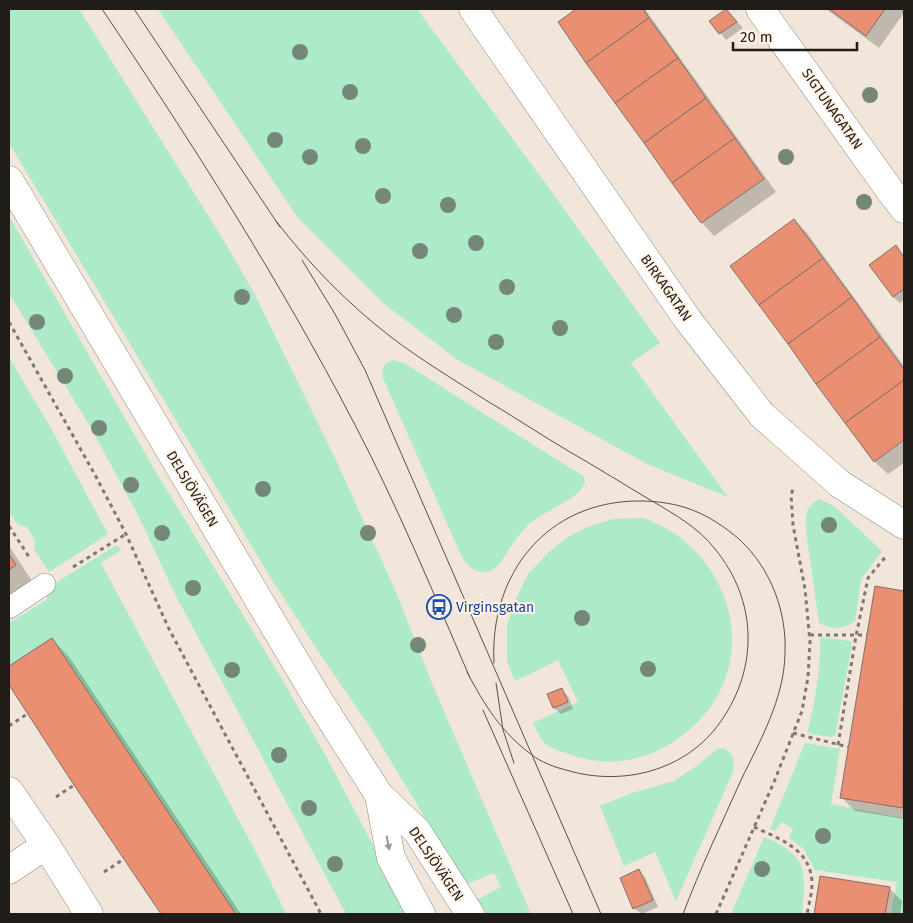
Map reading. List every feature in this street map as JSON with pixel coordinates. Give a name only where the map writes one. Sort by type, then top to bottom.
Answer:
[{"type":"street","name":"BIRKAGATAN","points":[[473,9],[688,320],[762,415],[898,537]]},
{"type":"street","name":"SIGTUNAGATAN","points":[[760,9],[904,209]]},
{"type":"street","name":"DELSJÖVÄGEN","points":[[9,180],[316,696],[379,795],[417,832],[470,914]]},
{"type":"street","points":[[9,791],[46,845],[89,914]]},
{"type":"street","name":"DELSJÖVÄGEN","points":[[379,795],[391,858],[421,914]]},
{"type":"street","points":[[9,870],[46,845]]},
{"type":"lane","points":[[9,608],[45,584]]},
{"type":"path","points":[[9,322],[94,473],[126,534],[169,629],[321,914]]},
{"type":"path","points":[[716,914],[802,711],[808,676],[810,634],[805,589],[793,526],[791,494],[797,474],[810,459]]},
{"type":"path","points":[[45,584],[126,534]]},
{"type":"path","points":[[838,745],[856,636],[868,578],[898,537]]},
{"type":"path","points":[[810,634],[867,635]]},
{"type":"path","points":[[9,726],[27,714]]},
{"type":"path","points":[[793,734],[848,747]]},
{"type":"path","points":[[754,827],[791,844],[801,853],[812,884],[807,914]]},
{"type":"green space","points":[[9,9],[79,9],[224,241],[254,293],[334,456],[396,592],[431,681],[531,914],[480,914],[473,902],[501,887],[494,873],[462,886],[417,804],[370,727],[269,575],[9,143]]},
{"type":"green space","points":[[158,9],[417,9],[660,343],[631,363],[728,497],[647,464],[458,360],[383,303],[298,218]]},
{"type":"green space","points":[[9,216],[154,469],[282,679],[328,760],[409,914],[346,914],[175,594],[138,515],[91,428],[9,293]]},
{"type":"green space","points":[[9,357],[53,432],[108,534],[49,572],[34,549],[35,541],[27,527],[18,525],[9,512]]},
{"type":"green space","points":[[393,360],[404,363],[583,476],[585,483],[581,489],[568,500],[529,524],[498,565],[490,571],[480,572],[472,568],[460,553],[383,378],[382,372],[385,364]]},
{"type":"green space","points":[[819,499],[834,506],[882,551],[861,580],[855,621],[847,626],[838,628],[819,623],[806,530],[806,516],[811,505]]},
{"type":"green space","points":[[644,518],[662,526],[684,540],[709,567],[722,592],[730,618],[732,644],[728,671],[718,695],[701,718],[669,745],[637,758],[614,761],[590,760],[550,747],[541,738],[533,723],[578,702],[558,660],[515,681],[507,661],[507,625],[516,599],[528,574],[549,552],[568,537],[585,528],[612,519]]},
{"type":"green space","points":[[117,545],[121,550],[101,563],[258,856],[286,914],[236,914],[52,638],[9,666],[9,623],[46,600],[52,585]]},
{"type":"green space","points":[[820,637],[850,641],[852,645],[835,736],[831,737],[810,734],[808,731],[820,661]]},
{"type":"green space","points":[[805,743],[840,749],[831,804],[904,818],[904,914],[891,914],[897,882],[815,870],[804,849],[789,838],[793,829],[782,822],[775,831],[770,829]]},
{"type":"green space","points":[[724,748],[733,758],[733,772],[676,901],[655,852],[624,866],[600,806],[632,793],[674,781],[717,749]]},
{"type":"green space","points":[[764,837],[789,850],[801,866],[804,886],[802,914],[731,914]]},
{"type":"building","points":[[576,9],[643,9],[649,18],[586,63],[558,22]]},
{"type":"building","points":[[726,9],[737,22],[719,34],[709,21]]},
{"type":"building","points":[[829,9],[885,9],[866,36]]},
{"type":"building","points":[[649,18],[678,58],[615,103],[586,63]]},
{"type":"building","points":[[678,58],[706,98],[644,143],[615,103]]},
{"type":"building","points":[[706,98],[735,138],[672,183],[644,143]]},
{"type":"building","points":[[735,138],[764,179],[701,223],[672,183]]},
{"type":"building","points":[[794,219],[823,258],[759,305],[730,266]]},
{"type":"building","points":[[896,245],[904,257],[904,289],[893,297],[869,265]]},
{"type":"building","points":[[823,258],[852,297],[788,344],[759,305]]},
{"type":"building","points":[[852,297],[880,337],[816,384],[788,344]]},
{"type":"building","points":[[880,337],[904,369],[904,380],[845,423],[816,384]]},
{"type":"building","points":[[904,380],[904,440],[874,462],[845,423]]},
{"type":"building","points":[[9,554],[16,565],[9,570]]},
{"type":"building","points":[[875,586],[904,591],[903,808],[840,798]]},
{"type":"building","points":[[52,638],[236,914],[161,914],[74,785],[9,685],[9,666]]},
{"type":"building","points":[[562,688],[568,702],[553,708],[547,694]]},
{"type":"building","points":[[639,869],[653,900],[633,909],[620,878]]},
{"type":"building","points":[[820,876],[890,887],[885,914],[814,914]]},
{"type":"tram line","points":[[102,9],[234,212],[296,316],[385,485],[470,678]]},
{"type":"tram line","points":[[134,9],[280,227]]},
{"type":"tram line","points":[[276,221],[330,283],[375,324],[402,345],[484,399],[669,511],[702,534],[729,569],[739,590],[745,612],[748,634],[747,656],[742,679],[721,721],[707,738],[690,752],[672,763],[652,771],[609,777],[587,775],[539,760],[503,728],[487,707],[467,672]]},
{"type":"tram line","points":[[302,260],[335,314],[365,370],[601,914]]},
{"type":"tram line","points":[[494,663],[495,630],[502,600],[513,573],[530,549],[551,529],[577,514],[606,504],[639,501],[668,503],[693,510],[717,523],[740,540],[751,552],[768,578],[780,607],[785,638],[784,671],[770,719],[696,880],[683,914]]},
{"type":"tram line","points":[[496,683],[503,730],[514,763]]},
{"type":"tram line","points":[[483,710],[573,914]]},
{"type":"place","name":"Virginsgatan","points":[[439,607]]}]
